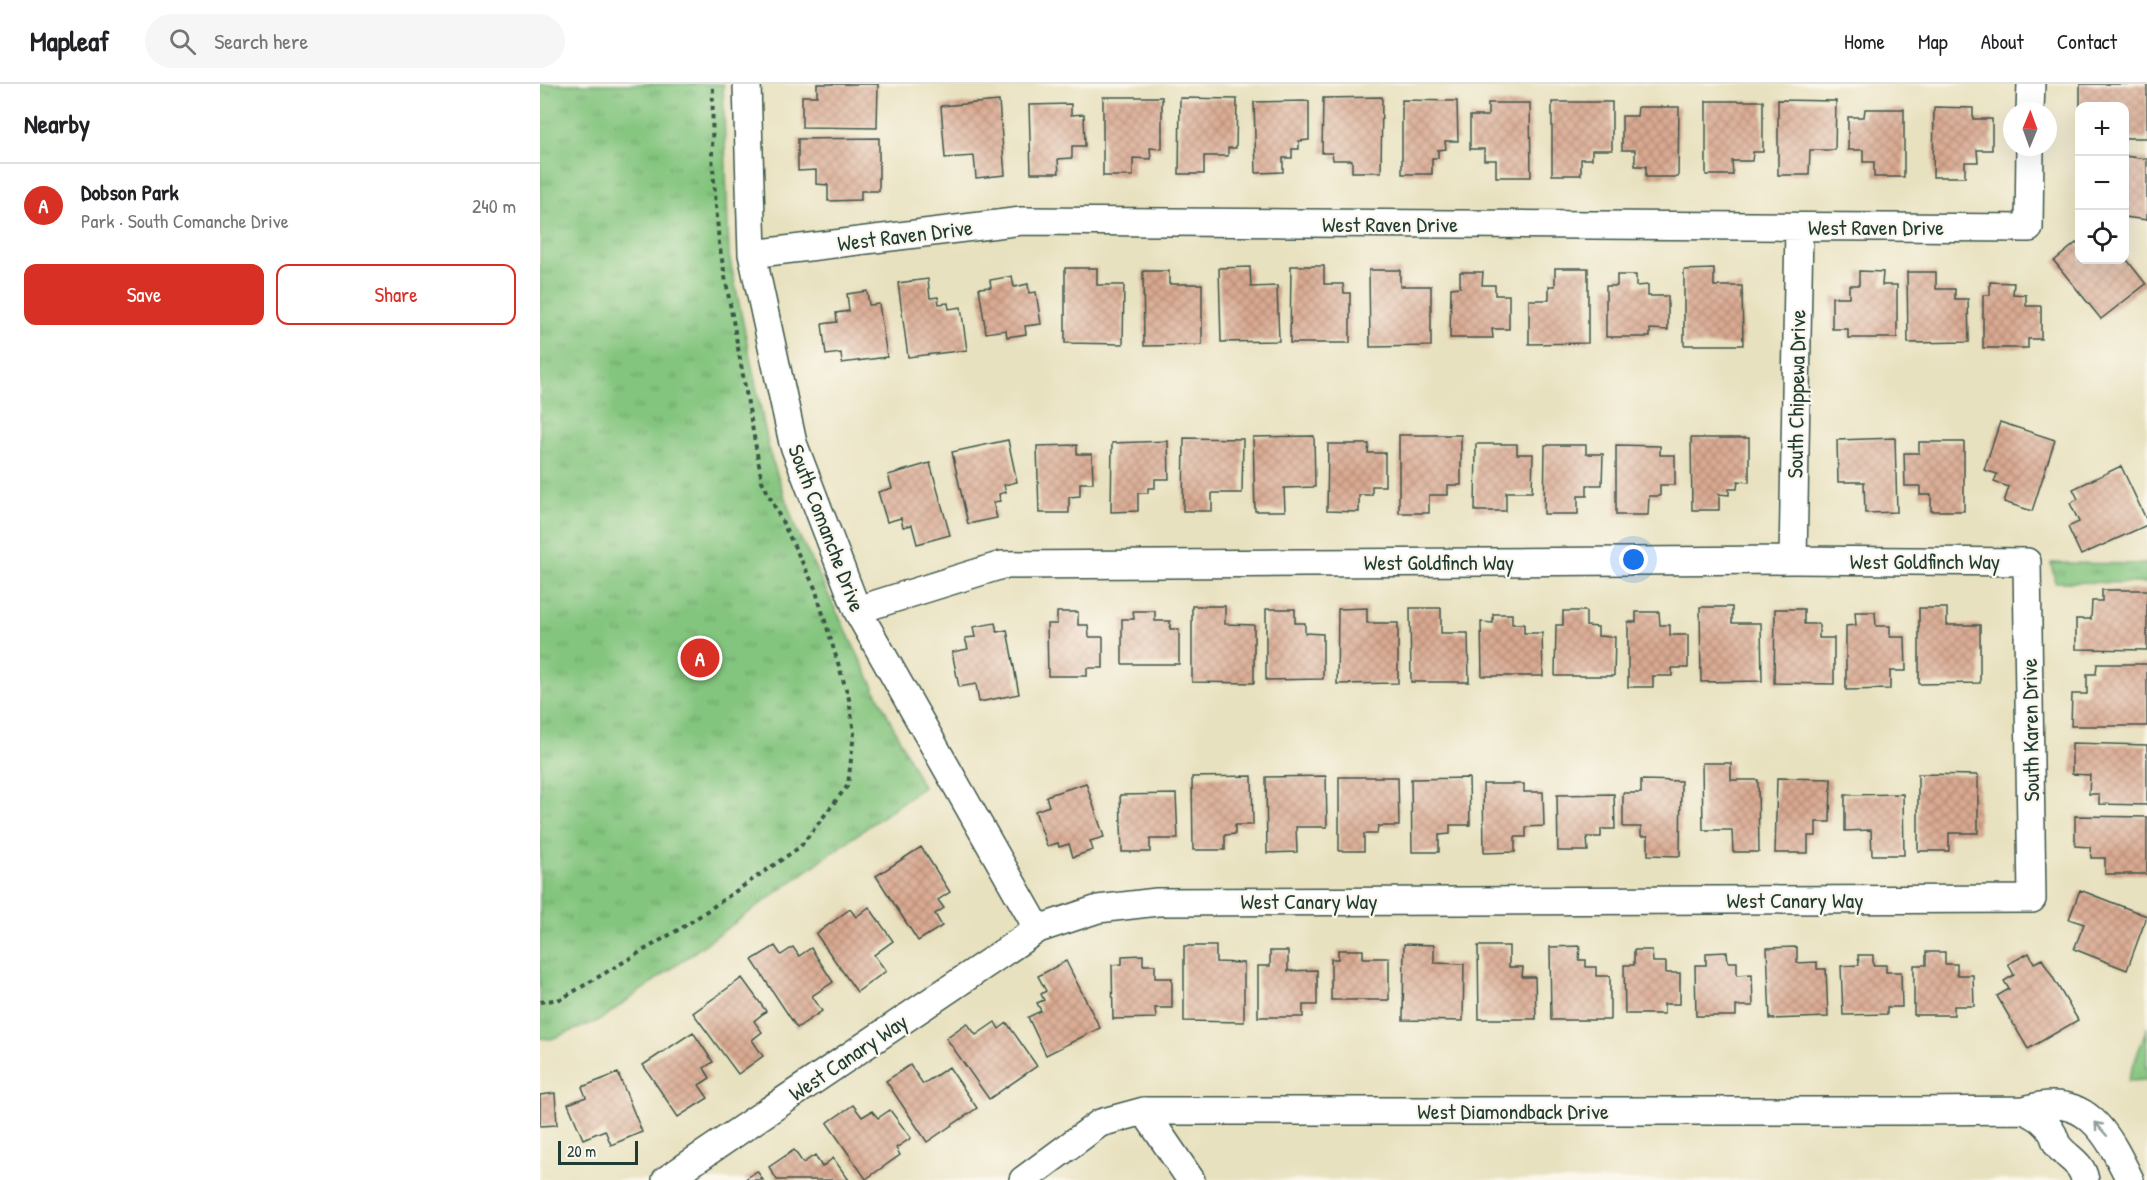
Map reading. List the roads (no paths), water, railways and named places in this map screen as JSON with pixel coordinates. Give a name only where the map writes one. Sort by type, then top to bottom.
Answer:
[{"type":"street","name":"South Comanche Drive","points":[[747,84],[752,254],[793,443],[857,610],[1038,929]]},
{"type":"street","points":[[2030,102],[2031,84]]},
{"type":"street","name":"West Raven Drive","points":[[752,254],[1022,221],[2029,228],[2030,156]]},
{"type":"street","name":"South Chippewa Drive","points":[[1793,560],[1799,227]]},
{"type":"street","name":"West Goldfinch Way","points":[[857,610],[1002,565],[1793,560],[2027,562]]},
{"type":"street","name":"South Karen Drive","points":[[2027,562],[2032,899]]},
{"type":"street","name":"West Canary Way","points":[[666,1180],[1038,929],[1098,909],[1157,902],[2032,899]]},
{"type":"street","name":"West Diamondback Drive","points":[[1023,1180],[1100,1123],[1144,1111],[2024,1110],[2056,1105],[2078,1110],[2091,1118],[2107,1136],[2130,1180]]},
{"type":"street","points":[[2024,1110],[2041,1118],[2052,1132],[2058,1147],[2079,1164],[2085,1180]]},
{"type":"street","points":[[1144,1111],[1191,1180]]},
{"type":"place","name":"Dobson Park","points":[[700,658]]}]
